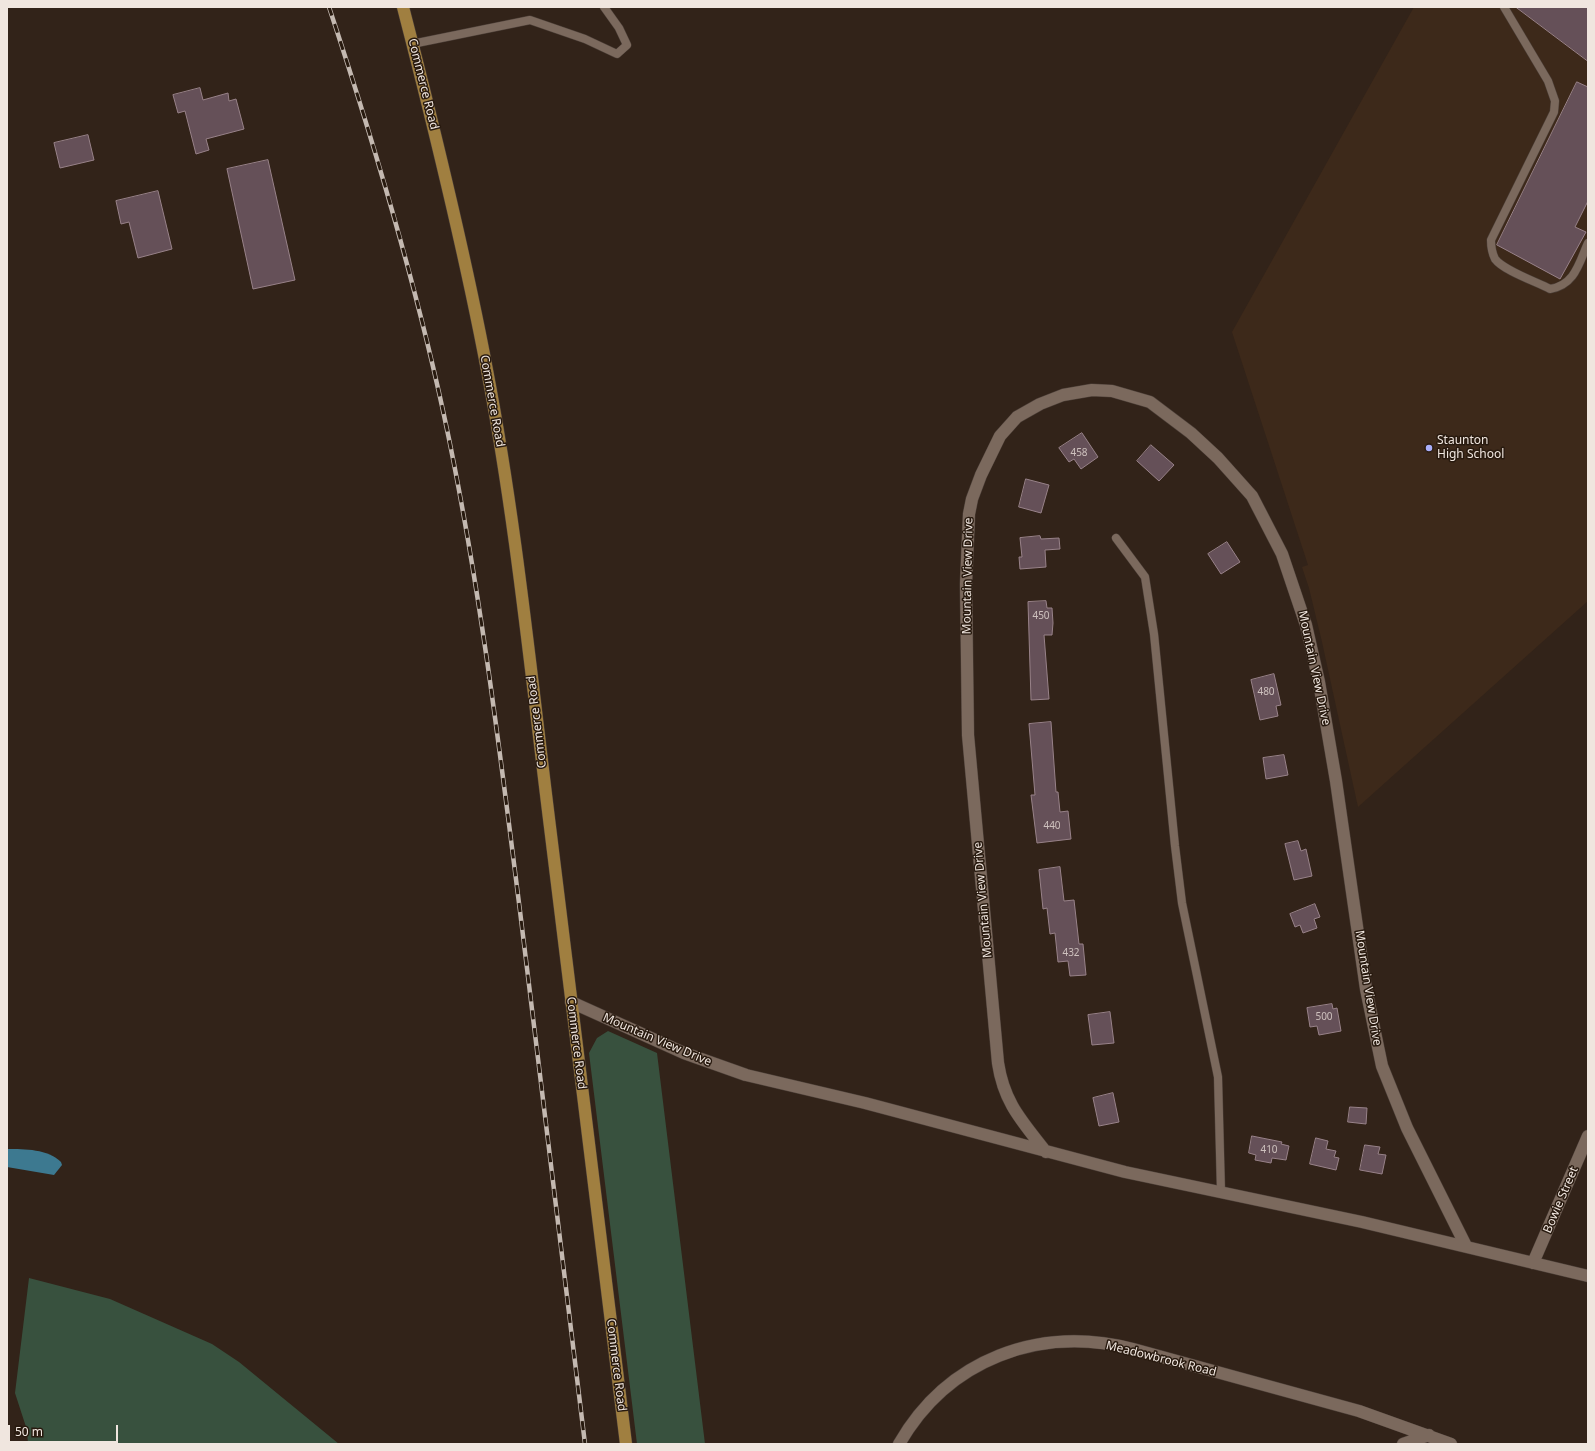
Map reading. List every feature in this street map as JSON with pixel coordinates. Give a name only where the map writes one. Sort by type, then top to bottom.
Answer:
[{"type":"main road","name":"Commerce Road","points":[[403,7],[462,249],[488,372],[502,460],[528,646],[626,1444]]},
{"type":"street","name":"Mountain View Drive","points":[[1046,1152],[1008,1098],[1001,1080],[998,1063],[968,735],[966,584],[968,526],[972,499],[986,465],[1005,428],[1016,417],[1040,404],[1073,393],[1101,390],[1150,402],[1202,442],[1252,496],[1282,554],[1306,625],[1318,676],[1338,788],[1366,989],[1382,1066],[1408,1128],[1466,1246]]},
{"type":"street","name":"Mountain View Drive","points":[[571,1002],[684,1054],[746,1075],[944,1124],[1125,1172],[1466,1246],[1588,1276]]},
{"type":"street","name":"Bowie Street","points":[[1534,1263],[1588,1136]]},
{"type":"street","name":"Meadowbrook Road","points":[[899,1444],[915,1420],[929,1404],[953,1381],[976,1366],[1017,1349],[1039,1344],[1072,1342],[1111,1344],[1133,1349],[1359,1411],[1451,1444]]},
{"type":"street","points":[[1403,1444],[1429,1435]]},
{"type":"lane","points":[[412,44],[530,20],[585,39],[617,54],[627,45],[619,28],[604,7]]},
{"type":"lane","points":[[1504,7],[1548,81],[1555,101],[1554,112],[1491,240],[1492,250],[1496,259],[1503,266],[1550,289],[1559,288],[1568,283],[1573,277],[1588,243]]},
{"type":"lane","points":[[1116,538],[1145,577],[1154,634],[1182,903],[1218,1077],[1221,1192]]},
{"type":"shaded area","name":"Staunton High School","points":[[1414,7],[1588,7],[1588,601],[1358,807],[1322,642],[1309,588],[1302,567],[1308,565],[1232,332]]},
{"type":"green space","points":[[608,1031],[657,1053],[705,1444],[637,1444],[589,1053],[597,1038]]},
{"type":"green space","points":[[29,1278],[110,1299],[212,1344],[239,1362],[339,1444],[28,1444],[27,1430],[15,1393]]},
{"type":"water","points":[[7,1149],[29,1150],[50,1154],[61,1162],[62,1165],[54,1175],[7,1167]]},
{"type":"building","points":[[1516,7],[1588,7],[1588,61]]},
{"type":"building","points":[[1577,82],[1588,87],[1588,201],[1575,227],[1586,232],[1560,279],[1497,245]]},
{"type":"building","points":[[200,88],[203,100],[228,93],[229,101],[236,99],[244,129],[206,139],[209,150],[196,154],[185,111],[178,113],[173,95]]},
{"type":"building","points":[[88,135],[94,160],[60,168],[54,143]]},
{"type":"building","points":[[268,160],[295,280],[253,289],[227,169]]},
{"type":"building","points":[[158,191],[172,249],[138,258],[129,222],[121,224],[116,201]]},
{"type":"building","points":[[1082,433],[1098,457],[1081,469],[1074,459],[1069,462],[1059,448]]},
{"type":"building","points":[[1151,445],[1174,465],[1159,481],[1137,461]]},
{"type":"building","points":[[1026,479],[1049,485],[1041,513],[1019,507]]},
{"type":"building","points":[[1040,536],[1041,539],[1059,538],[1060,549],[1045,550],[1046,567],[1020,569],[1019,557],[1022,557],[1020,538]]},
{"type":"building","points":[[1227,542],[1240,562],[1221,574],[1208,554]]},
{"type":"building","points":[[1046,601],[1047,608],[1052,608],[1053,623],[1052,635],[1044,635],[1049,699],[1031,700],[1028,602]]},
{"type":"building","points":[[1274,674],[1281,705],[1276,706],[1278,716],[1260,720],[1251,680]]},
{"type":"building","points":[[1051,722],[1056,792],[1058,792],[1060,812],[1068,811],[1071,839],[1037,843],[1031,795],[1035,795],[1029,724]]},
{"type":"building","points":[[1284,755],[1288,775],[1266,779],[1263,758]]},
{"type":"building","points":[[1298,841],[1301,851],[1306,849],[1312,876],[1294,880],[1285,844]]},
{"type":"building","points":[[1060,867],[1064,901],[1074,900],[1079,944],[1083,944],[1086,975],[1070,976],[1068,961],[1058,962],[1055,933],[1050,934],[1047,908],[1043,909],[1039,870]]},
{"type":"building","points":[[1315,904],[1320,917],[1314,919],[1317,928],[1303,933],[1300,925],[1295,927],[1290,914]]},
{"type":"building","points":[[1332,1004],[1333,1009],[1337,1008],[1341,1031],[1319,1035],[1317,1026],[1310,1027],[1307,1008]]},
{"type":"building","points":[[1110,1012],[1114,1043],[1092,1045],[1088,1015]]},
{"type":"building","points":[[1113,1093],[1119,1122],[1099,1126],[1093,1098]]},
{"type":"building","points":[[1350,1107],[1367,1108],[1366,1124],[1348,1122]]},
{"type":"building","points":[[1252,1136],[1282,1142],[1281,1144],[1289,1146],[1286,1160],[1272,1158],[1271,1163],[1255,1160],[1256,1155],[1249,1153]]},
{"type":"building","points":[[1316,1138],[1328,1141],[1326,1149],[1336,1151],[1334,1157],[1339,1158],[1336,1170],[1310,1164]]},
{"type":"building","points":[[1365,1145],[1380,1147],[1378,1154],[1386,1155],[1382,1174],[1360,1170]]},
{"type":"railway","points":[[329,7],[380,168],[424,330],[449,439],[471,556],[497,733],[520,911],[585,1444]]},
{"type":"place","name":"Staunton High School","points":[[1429,448]]}]
